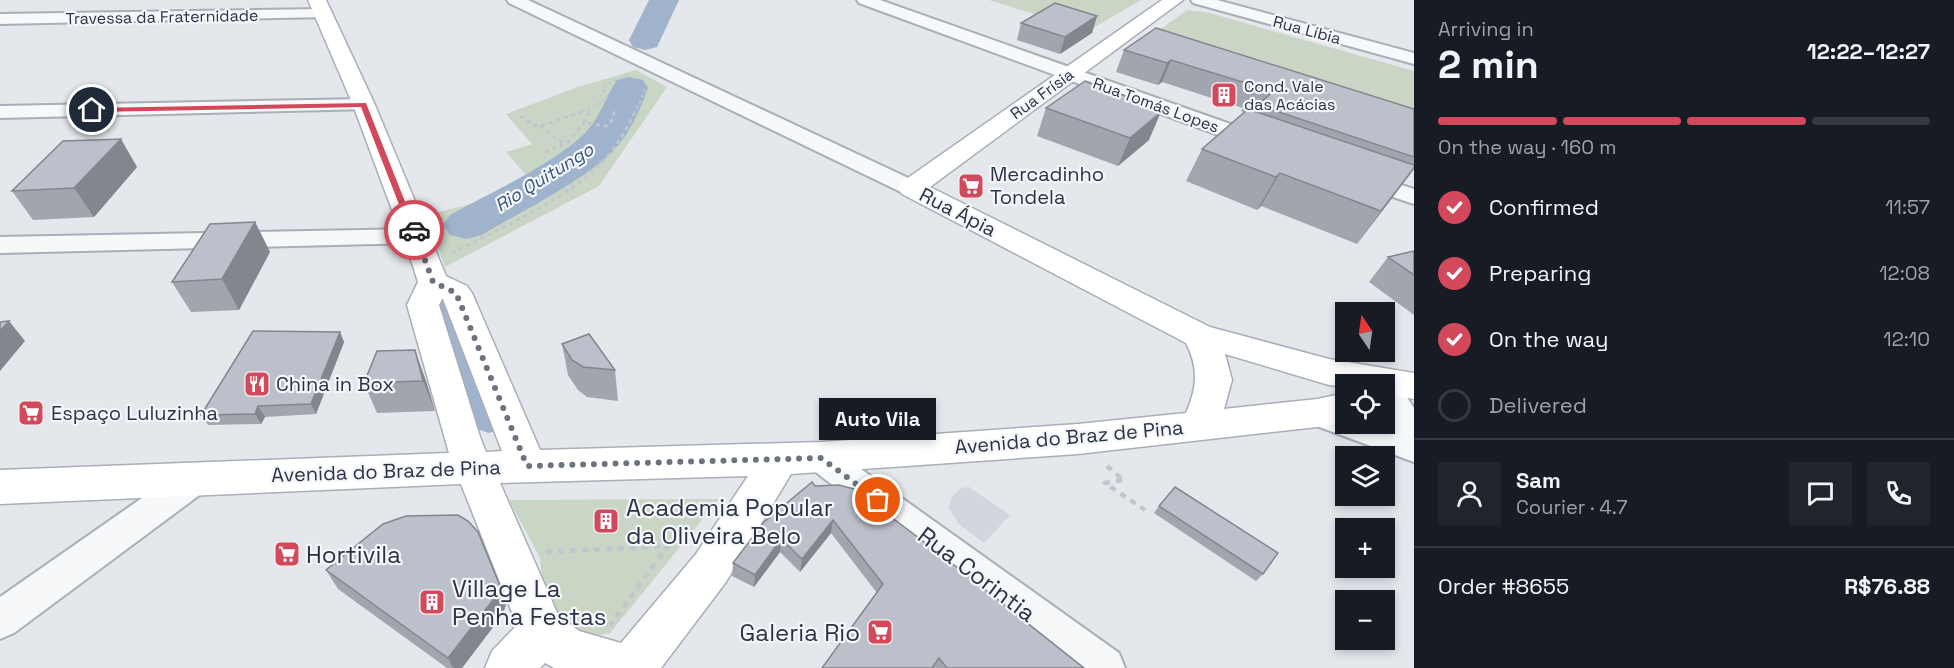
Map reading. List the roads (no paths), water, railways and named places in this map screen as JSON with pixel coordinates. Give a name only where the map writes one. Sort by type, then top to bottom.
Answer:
[{"type":"main road","name":"Rua Frísia","points":[[911,188],[1174,0]]},
{"type":"main road","points":[[321,7],[364,105],[430,274],[423,305],[461,438],[542,631],[566,650],[624,668]]},
{"type":"main road","name":"Rua Ápia","points":[[911,188],[1199,335],[1401,394]]},
{"type":"main road","points":[[430,274],[456,293],[527,466]]},
{"type":"main road","points":[[1199,335],[1211,358],[1216,376],[1214,391],[1199,425]]},
{"type":"main road","name":"Avenida do Braz de Pina","points":[[0,487],[527,466],[821,458],[1078,439],[1331,410]]},
{"type":"main road","points":[[631,668],[711,568],[780,459]]},
{"type":"main road","points":[[509,668],[542,631]]},
{"type":"street","name":"Rua Ápia","points":[[515,0],[911,188]]},
{"type":"street","name":"Rua Tomás Lopes","points":[[865,0],[1281,150]]},
{"type":"street","name":"Rua Líbia","points":[[1199,0],[1414,59]]},
{"type":"street","name":"Travessa da Fraternidade","points":[[0,20],[321,7]]},
{"type":"street","points":[[0,112],[364,105]]},
{"type":"street","points":[[1336,170],[1414,197]]},
{"type":"street","points":[[0,245],[416,236]]},
{"type":"street","name":"Rua Ápia","points":[[1401,394],[1398,412],[1414,429]]},
{"type":"street","points":[[1331,410],[1414,449]]},
{"type":"street","name":"Rua Corintia","points":[[821,458],[1104,668]]},
{"type":"street","points":[[0,620],[197,478]]},
{"type":"waterway","name":"Rio Quitungo","points":[[645,40],[664,0]]},
{"type":"waterway","name":"Rio Quitungo","points":[[466,225],[563,169],[597,144],[617,119],[630,88]]},
{"type":"waterway","name":"Rio Quitungo","points":[[439,295],[489,410]]},
{"type":"place","name":"Cond. Vale das Acácias","points":[[1224,95]]},
{"type":"place","name":"Mercadinho Tondela","points":[[971,186]]},
{"type":"place","name":"China in Box","points":[[257,384]]},
{"type":"place","name":"Espaço Luluzinha","points":[[31,413]]},
{"type":"place","name":"Auto Vila","points":[[878,500]]},
{"type":"place","name":"Academia Popular da Oliveira Belo","points":[[606,521]]},
{"type":"place","name":"Hortivila","points":[[287,554]]},
{"type":"place","name":"Village La Penha Festas","points":[[432,602]]},
{"type":"place","name":"Galeria Rio","points":[[880,632]]}]
